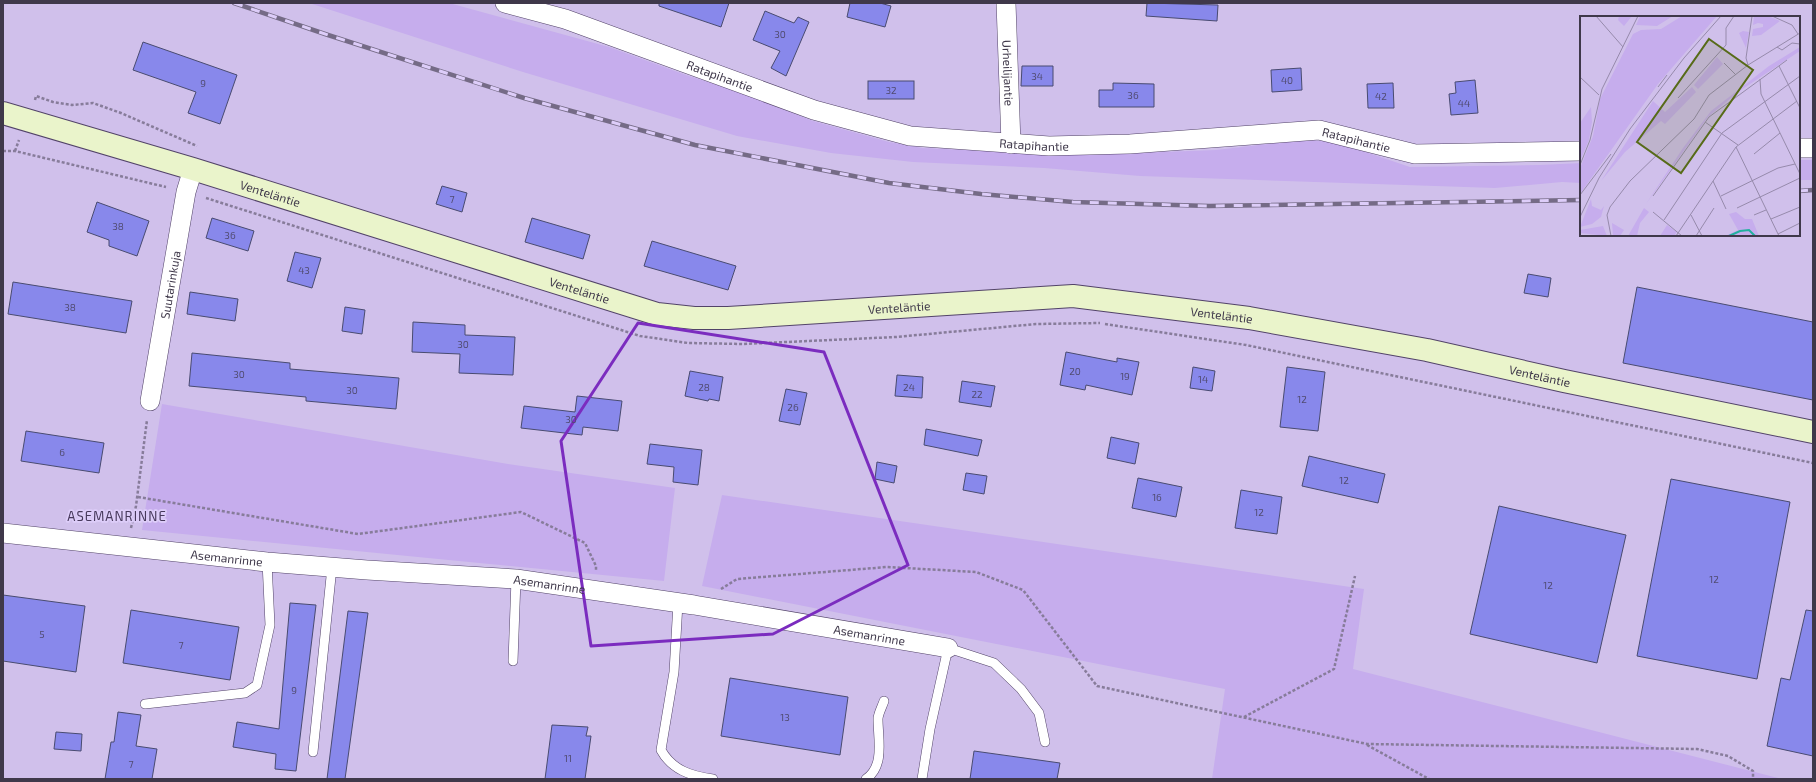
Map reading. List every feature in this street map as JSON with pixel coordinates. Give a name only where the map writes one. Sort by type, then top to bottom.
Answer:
[{"type":"street","name":"Ratapihantie","points":[[505,3],[565,19],[814,110],[910,136],[1049,146],[1130,144],[1319,130],[1415,154],[1580,151]]},
{"type":"street","name":"Urheilijantie","points":[[1006,3],[1011,144]]},
{"type":"street","name":"Venteläntie","points":[[3,113],[193,169],[657,314],[694,318],[728,318],[1073,296],[1249,318],[1427,350],[1813,432]]},
{"type":"street","points":[[1800,148],[1813,148]]},
{"type":"street","name":"Suutarinkuja","points":[[150,401],[186,192],[193,169]]},
{"type":"street","name":"Asemanrinne","points":[[3,533],[267,562],[516,579],[686,604],[948,648]]},
{"type":"lane","points":[[145,704],[245,693],[257,685],[270,625],[267,562]]},
{"type":"lane","points":[[313,752],[332,567]]},
{"type":"lane","points":[[513,661],[516,579]]},
{"type":"lane","points":[[686,604],[662,750],[666,758],[680,771],[713,779]]},
{"type":"lane","points":[[922,779],[930,729],[948,648]]},
{"type":"lane","name":"Asemanrinne","points":[[948,648],[994,663],[1021,689],[1039,713],[1044,742]]},
{"type":"lane","points":[[866,779],[871,775],[878,764],[880,731],[878,718],[884,701]]},
{"type":"path","points":[[127,546],[138,497],[150,401]]},
{"type":"path","points":[[138,497],[358,534],[521,512],[585,543],[596,566],[595,590]]},
{"type":"path","points":[[686,604],[737,579],[887,567],[976,572],[1023,590],[1097,686],[1367,744],[1697,749],[1728,756],[1753,771],[1753,779]]},
{"type":"path","points":[[1243,718],[1334,669],[1354,576]]},
{"type":"path","points":[[1367,744],[1429,779]]},
{"type":"highlighted area","points":[[638,323],[824,352],[908,565],[773,634],[591,646],[561,441]]},
{"type":"shaded area","points":[[309,3],[449,3],[609,47],[686,75],[739,92],[813,121],[889,142],[922,148],[1080,155],[1216,150],[1302,140],[1336,142],[1410,167],[1580,163],[1580,183],[1562,182],[1495,188],[1140,176],[1044,168],[913,162],[831,153],[737,136],[523,72]]},
{"type":"shaded area","points":[[1800,160],[1813,160],[1813,180],[1800,180]]},
{"type":"shaded area","points":[[162,404],[508,464],[675,488],[664,581],[142,530]]},
{"type":"shaded area","points":[[722,495],[1364,589],[1353,669],[1782,779],[1212,779],[1225,689],[702,586]]},
{"type":"building","points":[[659,3],[729,3],[721,27],[659,6]]},
{"type":"building","points":[[850,3],[880,3],[891,6],[885,27],[847,17]]},
{"type":"building","points":[[1147,3],[1218,5],[1217,21],[1146,16]]},
{"type":"building","points":[[765,11],[794,23],[798,17],[809,22],[786,76],[771,68],[780,51],[753,40]]},
{"type":"building","points":[[143,42],[237,75],[220,124],[188,113],[196,92],[133,70]]},
{"type":"building","points":[[1022,66],[1053,66],[1053,86],[1021,86]]},
{"type":"building","points":[[1301,68],[1302,90],[1272,92],[1271,70]]},
{"type":"building","points":[[1475,80],[1478,113],[1451,115],[1449,94],[1456,93],[1455,82]]},
{"type":"building","points":[[868,81],[914,81],[914,99],[868,99]]},
{"type":"building","points":[[1113,83],[1154,84],[1154,107],[1099,107],[1099,90],[1113,90]]},
{"type":"building","points":[[1393,83],[1394,108],[1368,108],[1367,84]]},
{"type":"building","points":[[442,186],[467,193],[462,212],[436,204]]},
{"type":"building","points":[[97,202],[149,221],[137,256],[109,246],[109,240],[87,232]]},
{"type":"building","points":[[212,218],[254,231],[248,251],[206,238]]},
{"type":"building","points":[[532,218],[590,235],[583,259],[525,242]]},
{"type":"building","points":[[652,241],[736,266],[728,290],[644,266]]},
{"type":"building","points":[[295,252],[321,258],[312,288],[287,281]]},
{"type":"building","points":[[1528,274],[1551,278],[1548,297],[1524,293]]},
{"type":"building","points":[[13,282],[132,301],[126,333],[8,314]]},
{"type":"building","points":[[1637,287],[1813,322],[1813,400],[1623,363]]},
{"type":"building","points":[[190,292],[238,299],[235,321],[187,314]]},
{"type":"building","points":[[345,307],[365,310],[362,334],[342,331]]},
{"type":"building","points":[[413,322],[465,325],[465,335],[515,337],[513,375],[459,373],[460,354],[412,352]]},
{"type":"building","points":[[1066,352],[1117,362],[1117,358],[1139,362],[1132,395],[1086,385],[1085,390],[1060,385]]},
{"type":"building","points":[[192,353],[290,363],[290,369],[399,378],[396,409],[306,401],[306,397],[189,386]]},
{"type":"building","points":[[1193,367],[1215,371],[1212,391],[1190,388]]},
{"type":"building","points":[[1287,367],[1325,372],[1318,431],[1280,427]]},
{"type":"building","points":[[690,371],[723,377],[719,401],[709,399],[708,401],[685,396]]},
{"type":"building","points":[[897,375],[923,377],[922,398],[895,396]]},
{"type":"building","points":[[962,381],[995,386],[991,407],[959,402]]},
{"type":"building","points":[[786,389],[807,393],[800,425],[779,421]]},
{"type":"building","points":[[577,396],[622,401],[618,431],[583,427],[582,435],[521,428],[524,406],[575,412]]},
{"type":"building","points":[[926,429],[982,440],[978,456],[924,445]]},
{"type":"building","points":[[26,431],[104,443],[99,473],[21,461]]},
{"type":"building","points":[[1111,437],[1139,443],[1135,464],[1107,458]]},
{"type":"building","points":[[650,444],[702,450],[698,485],[673,482],[674,467],[647,464]]},
{"type":"building","points":[[1309,456],[1385,474],[1378,503],[1302,486]]},
{"type":"building","points":[[877,462],[897,466],[894,483],[875,479]]},
{"type":"building","points":[[966,473],[987,476],[984,494],[963,490]]},
{"type":"building","points":[[1138,478],[1182,487],[1176,517],[1132,508]]},
{"type":"building","points":[[1671,479],[1790,502],[1757,679],[1637,656]]},
{"type":"building","points":[[1241,490],[1282,497],[1277,534],[1235,528]]},
{"type":"building","points":[[1499,506],[1626,535],[1597,663],[1470,634]]},
{"type":"building","points":[[3,595],[85,606],[76,672],[3,661]]},
{"type":"building","points":[[290,603],[316,605],[296,771],[275,769],[276,754],[233,747],[237,722],[279,729]]},
{"type":"building","points":[[131,610],[239,627],[230,680],[123,663]]},
{"type":"building","points":[[1806,610],[1813,611],[1813,756],[1767,746],[1781,678],[1790,680]]},
{"type":"building","points":[[348,611],[368,613],[345,779],[327,779]]},
{"type":"building","points":[[730,678],[848,697],[840,755],[721,736]]},
{"type":"building","points":[[118,712],[141,715],[136,746],[157,749],[152,779],[105,779],[111,742],[114,742]]},
{"type":"building","points":[[552,725],[588,727],[586,736],[591,736],[585,779],[545,779]]},
{"type":"building","points":[[56,732],[82,734],[81,751],[54,749]]},
{"type":"building","points":[[974,751],[1060,763],[1057,779],[970,779]]},
{"type":"railway","points":[[234,3],[524,98],[695,145],[889,183],[981,194],[1073,202],[1209,206],[1580,200]]},
{"type":"railway","points":[[1800,191],[1813,190]]},
{"type":"district","name":"ASEMANRINNE","points":[[117,516]]}]
